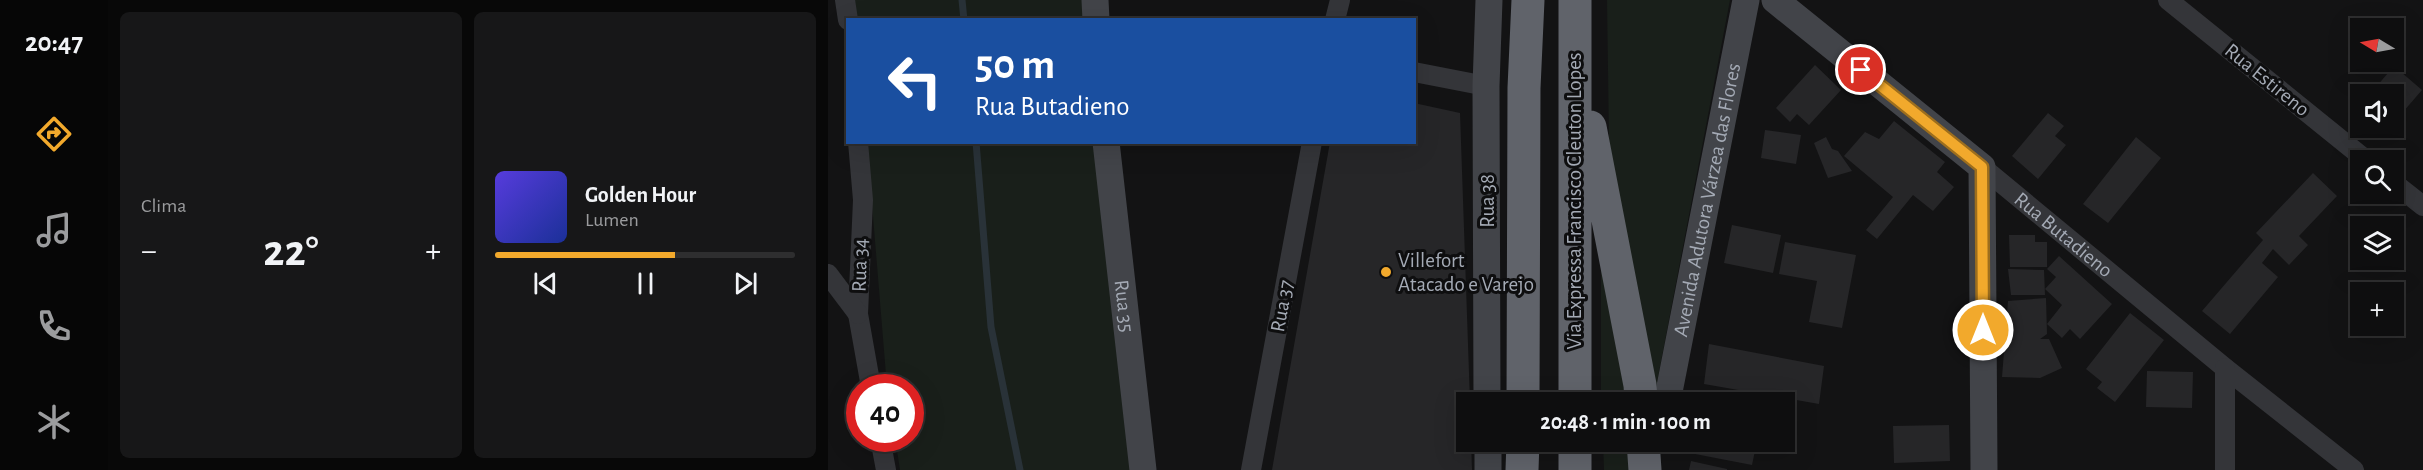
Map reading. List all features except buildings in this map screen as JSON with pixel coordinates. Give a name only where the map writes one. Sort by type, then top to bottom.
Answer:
[{"type":"highway","points":[[1523,392],[1524,88],[1528,0]]},
{"type":"highway","name":"Via Expressa Francisco Cleuton Lopes","points":[[1575,0],[1575,392]]},
{"type":"highway","points":[[1574,34],[1600,188],[1640,392]]},
{"type":"highway","points":[[1522,452],[1522,470]]},
{"type":"highway","points":[[1575,452],[1575,470]]},
{"type":"highway","points":[[1644,452],[1645,470]]},
{"type":"street","points":[[845,0],[848,18]]},
{"type":"street","points":[[1095,0],[1097,18]]},
{"type":"street","points":[[1336,18],[1340,0]]},
{"type":"street","name":"Rua 38","points":[[1488,392],[1486,86],[1489,0]]},
{"type":"street","name":"Avenida Adutora Várzea das Flores","points":[[1668,392],[1746,0]]},
{"type":"street","name":"Rua Butadieno","points":[[1775,0],[2225,368],[2354,470]]},
{"type":"street","name":"Rua Estireno","points":[[2168,0],[2354,150]]},
{"type":"street","points":[[1416,72],[1486,86]]},
{"type":"street","name":"Rua 34","points":[[858,144],[863,200],[858,314],[869,374]]},
{"type":"street","name":"Rua 35","points":[[1106,144],[1143,470]]},
{"type":"street","name":"Rua 37","points":[[1251,470],[1312,144]]},
{"type":"street","points":[[1982,167],[1984,470]]},
{"type":"street","points":[[2404,191],[2423,206]]},
{"type":"street","points":[[828,274],[858,314]]},
{"type":"street","points":[[2225,368],[2225,470]]},
{"type":"street","points":[[883,452],[886,470]]},
{"type":"street","points":[[1488,452],[1488,470]]},
{"type":"street","points":[[1654,470],[1657,452]]},
{"type":"shaded area","points":[[848,0],[1085,0],[1086,18],[851,18]]},
{"type":"shaded area","points":[[1607,0],[1730,0],[1655,392],[1655,392],[1609,141]]},
{"type":"shaded area","points":[[867,144],[1095,144],[1134,470],[900,470],[897,452],[924,452],[924,374],[886,374]]},
{"type":"shaded area","points":[[1601,246],[1625,392],[1601,392]]},
{"type":"shaded area","points":[[1603,452],[1633,452],[1632,470],[1604,470]]},
{"type":"waterway","points":[[962,0],[964,18]]},
{"type":"waterway","points":[[976,144],[991,327],[1020,470]]},
{"type":"place","name":"Villefort Atacado e Varejo","points":[[1386,272]]},
{"type":"route","points":[[1861,70],[1982,167],[1983,330]]}]
